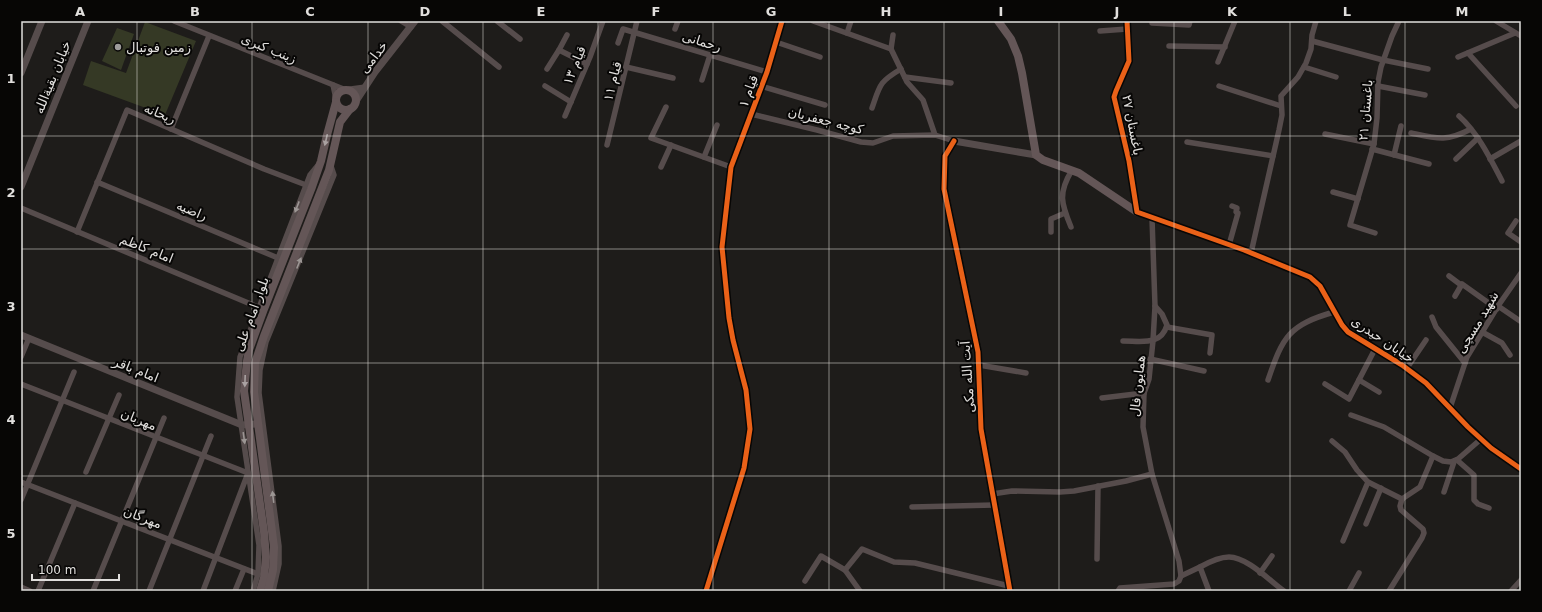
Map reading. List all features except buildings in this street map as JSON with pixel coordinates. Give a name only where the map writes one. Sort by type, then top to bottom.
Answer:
[{"type":"main road","points":[[998,21],[1011,40],[1018,56],[1036,155],[1043,160],[1072,170],[1136,212]]},
{"type":"main road","points":[[348,90],[354,95],[356,101],[354,106],[350,109],[344,109],[339,107],[336,101],[338,94],[341,91],[348,90]]},
{"type":"main road","name":"بلوار امام علی","points":[[260,591],[264,578],[266,556],[244,391],[247,361],[261,308],[312,187],[321,161],[336,101]]},
{"type":"main road","name":"بلوار امام علی","points":[[268,591],[273,570],[274,547],[249,424],[254,392],[255,362],[276,310],[330,164],[340,122],[350,109]]},
{"type":"main road","points":[[321,161],[330,164]]},
{"type":"street","points":[[21,73],[42,21]]},
{"type":"street","name":"خیابان بقیةالله","points":[[21,187],[88,21]]},
{"type":"street","name":"زینب کبری","points":[[174,21],[348,90]]},
{"type":"street","points":[[401,21],[413,24]]},
{"type":"street","points":[[442,21],[499,67]]},
{"type":"street","points":[[497,21],[520,39]]},
{"type":"street","name":"قیام ۱۳","points":[[565,116],[603,21]]},
{"type":"street","name":"قیام ۱۱","points":[[607,145],[637,21]]},
{"type":"street","points":[[675,29],[678,21]]},
{"type":"street","name":"قیام ۱","points":[[706,591],[744,468],[750,429],[746,390],[729,318],[722,247],[731,168],[767,72],[782,21]]},
{"type":"street","points":[[813,21],[891,48]]},
{"type":"street","points":[[847,33],[851,21]]},
{"type":"street","name":"باغستان ۲۷","points":[[1127,21],[1129,61],[1114,97],[1129,161],[1136,212]]},
{"type":"street","points":[[1152,23],[1189,25],[1190,21]]},
{"type":"street","points":[[1218,62],[1235,21]]},
{"type":"street","points":[[1251,253],[1282,116],[1281,96],[1304,67],[1310,56],[1316,21]]},
{"type":"street","name":"باغستان ۲۱","points":[[1375,233],[1350,225],[1373,147],[1377,118],[1378,86],[1383,60],[1399,21]]},
{"type":"street","points":[[1496,21],[1521,36]]},
{"type":"street","name":"خدامی","points":[[356,101],[364,88],[413,24]]},
{"type":"street","points":[[618,43],[623,29],[635,32]]},
{"type":"street","points":[[1100,31],[1127,29]]},
{"type":"street","name":"رحمانی","points":[[635,32],[767,72]]},
{"type":"street","points":[[1458,57],[1468,54],[1515,32]]},
{"type":"street","points":[[547,69],[567,35]]},
{"type":"street","points":[[893,35],[891,48],[907,82],[923,100],[935,135]]},
{"type":"street","points":[[171,129],[209,36]]},
{"type":"street","points":[[1312,41],[1383,60],[1428,69]]},
{"type":"street","points":[[776,42],[820,57]]},
{"type":"street","points":[[1169,46],[1225,47]]},
{"type":"street","points":[[559,50],[587,64]]},
{"type":"street","points":[[1468,54],[1516,106]]},
{"type":"street","points":[[702,80],[710,55]]},
{"type":"street","points":[[626,67],[673,78]]},
{"type":"street","points":[[1304,67],[1336,77]]},
{"type":"street","points":[[872,108],[881,84],[888,77],[901,69]]},
{"type":"street","points":[[905,77],[951,83]]},
{"type":"street","points":[[333,85],[336,101]]},
{"type":"street","points":[[545,86],[571,102]]},
{"type":"street","points":[[762,86],[825,105]]},
{"type":"street","points":[[1219,86],[1281,106]]},
{"type":"street","points":[[1378,86],[1425,96]]},
{"type":"street","points":[[348,90],[364,88]]},
{"type":"street","points":[[666,107],[651,138],[731,168]]},
{"type":"street","name":"ریحانه","points":[[77,232],[127,110],[264,169],[306,185]]},
{"type":"street","name":"کوچه جعفریان","points":[[751,114],[861,142],[873,143],[893,136],[935,135],[954,142],[1036,155]]},
{"type":"street","points":[[1459,116],[1478,138],[1502,181]]},
{"type":"street","points":[[704,157],[717,125]]},
{"type":"street","points":[[1394,155],[1400,126]]},
{"type":"street","points":[[1411,133],[1440,139],[1452,138],[1471,129]]},
{"type":"street","points":[[1325,134],[1429,164]]},
{"type":"street","points":[[1456,159],[1478,138]]},
{"type":"street","name":"آیت الله مکی","points":[[954,142],[945,156],[944,189],[976,344],[981,429],[1009,588]]},
{"type":"street","points":[[1187,142],[1273,156]]},
{"type":"street","points":[[1490,159],[1520,144]]},
{"type":"street","points":[[661,167],[671,145]]},
{"type":"street","points":[[261,308],[278,258],[310,175],[321,161]]},
{"type":"street","points":[[1071,227],[1065,213],[1062,200],[1064,183],[1072,170]]},
{"type":"street","name":"راضیه","points":[[97,182],[278,258]]},
{"type":"street","points":[[1332,192],[1358,199]]},
{"type":"street","points":[[1229,245],[1238,213],[1236,212],[1237,208],[1232,206]]},
{"type":"street","name":"امام کاظم","points":[[21,208],[261,308]]},
{"type":"street","name":"خیابان حیدری","points":[[1136,212],[1251,253],[1310,277],[1320,286],[1334,312],[1348,332],[1407,368],[1426,383],[1480,439],[1521,469]]},
{"type":"street","points":[[1050,232],[1051,219],[1065,213]]},
{"type":"street","name":"همایون فال","points":[[1152,218],[1155,306],[1154,341],[1150,359],[1149,379],[1144,393],[1143,428],[1152,474],[1177,554],[1181,576]]},
{"type":"street","points":[[1516,222],[1508,233],[1521,242]]},
{"type":"street","name":"شهید مسچی","points":[[1450,408],[1467,357],[1497,308],[1521,273]]},
{"type":"street","points":[[1449,276],[1497,308],[1520,320]]},
{"type":"street","points":[[1455,296],[1461,285]]},
{"type":"street","points":[[1124,341],[1154,341],[1163,335],[1166,327],[1166,320],[1155,306]]},
{"type":"street","points":[[273,591],[279,564],[279,546],[260,393],[260,370],[266,342],[276,310]]},
{"type":"street","points":[[1268,380],[1280,348],[1290,333],[1298,326],[1312,318],[1334,312]]},
{"type":"street","points":[[1432,317],[1436,327],[1465,363]]},
{"type":"street","points":[[1166,327],[1212,335],[1210,353]]},
{"type":"street","points":[[1482,332],[1502,343],[1510,355]]},
{"type":"street","name":"امام باقر","points":[[21,335],[249,424]]},
{"type":"street","points":[[21,357],[29,338]]},
{"type":"street","points":[[1407,368],[1426,340]]},
{"type":"street","points":[[1325,384],[1349,399],[1376,349]]},
{"type":"street","points":[[1150,359],[1204,371]]},
{"type":"street","points":[[978,365],[1026,373]]},
{"type":"street","points":[[21,500],[74,372]]},
{"type":"street","points":[[1359,380],[1379,392]]},
{"type":"street","name":"مهربان","points":[[21,384],[248,473]]},
{"type":"street","points":[[1102,398],[1144,393]]},
{"type":"street","points":[[86,472],[119,395]]},
{"type":"street","points":[[1351,415],[1384,427],[1443,461],[1455,461],[1474,474],[1474,500],[1489,508]]},
{"type":"street","points":[[93,591],[164,418]]},
{"type":"street","points":[[249,424],[248,473],[259,545],[258,574],[253,591]]},
{"type":"street","points":[[148,591],[211,436]]},
{"type":"street","points":[[1444,492],[1455,461],[1480,439]]},
{"type":"street","points":[[1332,441],[1345,452],[1357,470],[1368,482],[1402,499]]},
{"type":"street","points":[[1389,591],[1424,533],[1423,529],[1401,510],[1400,506],[1402,499],[1420,487],[1433,456]]},
{"type":"street","points":[[203,591],[248,473]]},
{"type":"street","points":[[992,494],[1012,491],[1060,492],[1126,481],[1152,474]]},
{"type":"street","name":"مهرگان","points":[[21,482],[258,574]]},
{"type":"street","points":[[1343,540],[1368,482]]},
{"type":"street","points":[[1097,559],[1098,486]]},
{"type":"street","points":[[1366,524],[1381,488]]},
{"type":"street","points":[[38,591],[75,503]]},
{"type":"street","points":[[912,507],[994,505]]},
{"type":"street","points":[[845,570],[862,549],[894,562],[914,563],[1009,588]]},
{"type":"street","points":[[805,581],[821,556],[845,570],[860,591]]},
{"type":"street","points":[[1260,573],[1272,556]]},
{"type":"street","points":[[1118,591],[1120,588],[1174,584],[1179,581],[1181,576],[1217,559],[1229,557],[1240,559],[1284,591]]},
{"type":"street","points":[[1200,567],[1209,591]]},
{"type":"street","points":[[235,591],[244,569]]},
{"type":"street","points":[[1349,591],[1359,573]]},
{"type":"street","points":[[1511,591],[1521,580]]},
{"type":"street","points":[[21,587],[30,591]]},
{"type":"green space","points":[[145,22],[196,41],[165,115],[83,85],[91,61],[126,73]]},
{"type":"green space","name":"زمین فوتبال","points":[[117,28],[134,34],[121,70],[102,61]]},
{"type":"cycle path","points":[[706,591],[744,468],[750,429],[746,390],[729,318],[722,247],[731,167],[767,72],[782,21]]},
{"type":"cycle path","points":[[1127,21],[1129,61],[1114,97],[1129,161],[1137,212],[1244,250],[1310,277],[1320,286],[1342,325],[1348,332],[1402,365],[1426,383],[1468,427],[1491,448],[1521,469]]},
{"type":"cycle path","points":[[954,141],[945,156],[944,189],[978,352],[981,429],[1010,591]]},
{"type":"place","name":"زمین فوتبال","points":[[118,47]]}]
